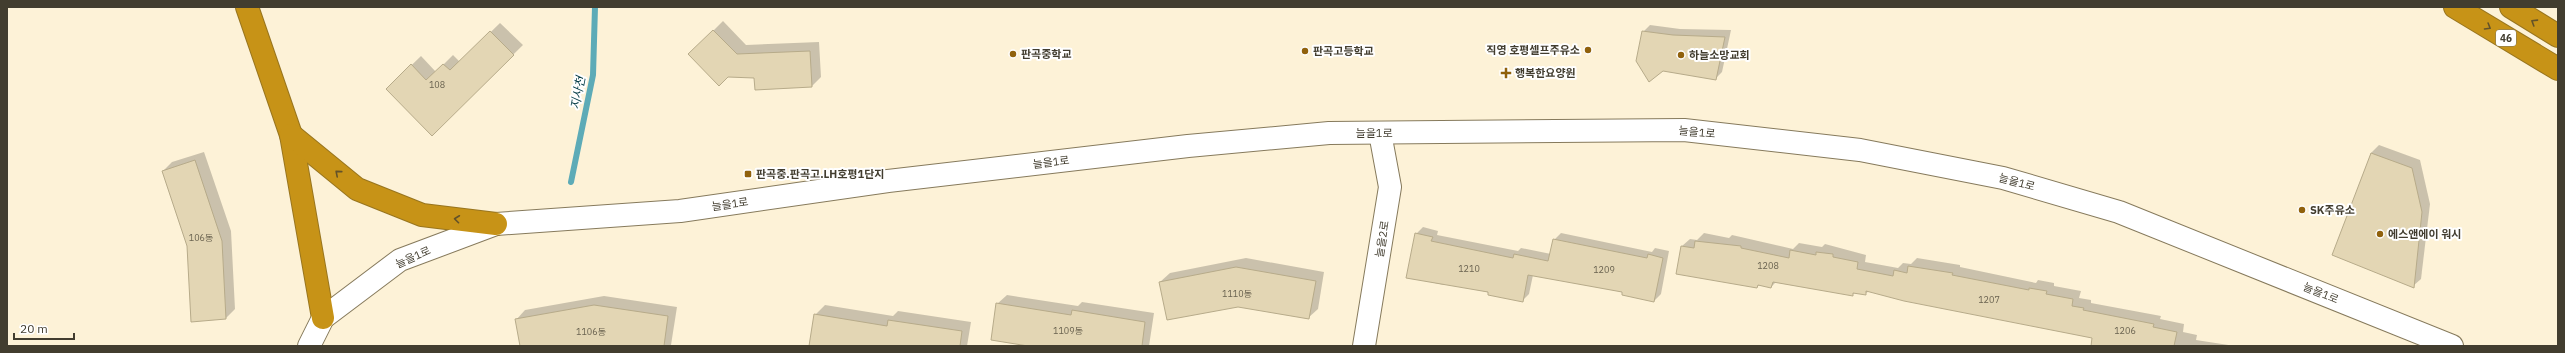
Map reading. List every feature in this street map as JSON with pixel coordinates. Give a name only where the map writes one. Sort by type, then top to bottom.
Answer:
[{"type":"highway","name":"46","points":[[2455,7],[2558,69]]},
{"type":"highway","points":[[2511,7],[2558,36]]},
{"type":"highway","points":[[251,8],[291,135],[323,318]]},
{"type":"highway","points":[[291,135],[357,190],[422,215],[496,224]]},
{"type":"street","name":"늘을1로","points":[[309,346],[323,318],[400,260],[496,224],[680,211],[888,181],[1188,146],[1329,132],[1380,133],[1684,130],[1860,150],[2003,178],[2119,212],[2452,346]]},
{"type":"street","name":"늘을2로","points":[[1364,346],[1390,187],[1380,133]]},
{"type":"building","points":[[713,30],[737,54],[810,51],[812,87],[755,90],[754,78],[728,77],[719,86],[688,54]]},
{"type":"building","points":[[490,31],[514,55],[432,136],[386,89],[411,64],[426,80],[443,64],[450,70]]},
{"type":"building","name":"하늘소망교회","points":[[1642,31],[1673,35],[1725,37],[1716,80],[1663,71],[1649,82],[1636,61]]},
{"type":"building","name":"에스앤에이 워시","points":[[2371,153],[2412,168],[2422,212],[2414,288],[2332,255]]},
{"type":"building","points":[[195,160],[222,241],[226,319],[191,322],[187,246],[162,171]]},
{"type":"building","points":[[1415,233],[1433,237],[1431,241],[1513,258],[1514,254],[1548,261],[1553,239],[1647,258],[1648,254],[1663,258],[1654,302],[1622,295],[1622,292],[1528,275],[1523,302],[1488,295],[1488,292],[1406,278]]},
{"type":"building","points":[[1695,241],[1741,246],[1741,248],[1789,258],[1790,250],[1816,255],[1816,252],[1833,254],[1833,257],[1858,262],[1857,269],[1893,276],[1894,270],[1907,273],[1908,266],[1953,273],[1952,275],[2029,290],[2029,288],[2047,291],[2046,294],[2073,299],[2072,306],[2084,308],[2083,310],[2154,324],[2153,327],[2177,332],[2174,346],[2091,346],[2092,338],[1904,301],[1866,291],[1866,295],[1853,293],[1853,296],[1773,282],[1771,288],[1758,285],[1757,288],[1676,274],[1681,246],[1694,248]]},
{"type":"building","points":[[1236,267],[1316,281],[1309,319],[1238,307],[1167,320],[1159,282]]},
{"type":"building","points":[[996,303],[1071,315],[1072,310],[1145,322],[1142,346],[1028,346],[991,340]]},
{"type":"building","points":[[594,305],[668,316],[664,346],[520,346],[515,319]]},
{"type":"building","points":[[814,314],[887,326],[888,320],[962,331],[960,346],[809,346]]},
{"type":"waterway","name":"지사천","points":[[571,182],[593,75],[595,7]]},
{"type":"place","name":"직영 호평셀프주유소","points":[[1588,50]]},
{"type":"place","name":"판곡고등학교","points":[[1305,51]]},
{"type":"place","name":"판곡중학교","points":[[1013,54]]},
{"type":"place","name":"하늘소망교회","points":[[1681,55]]},
{"type":"place","name":"행복한요양원","points":[[1506,73]]},
{"type":"place","name":"판곡중.판곡고.LH호평1단지","points":[[748,174]]},
{"type":"place","name":"SK주유소","points":[[2302,210]]},
{"type":"place","name":"에스앤에이 워시","points":[[2380,234]]}]
